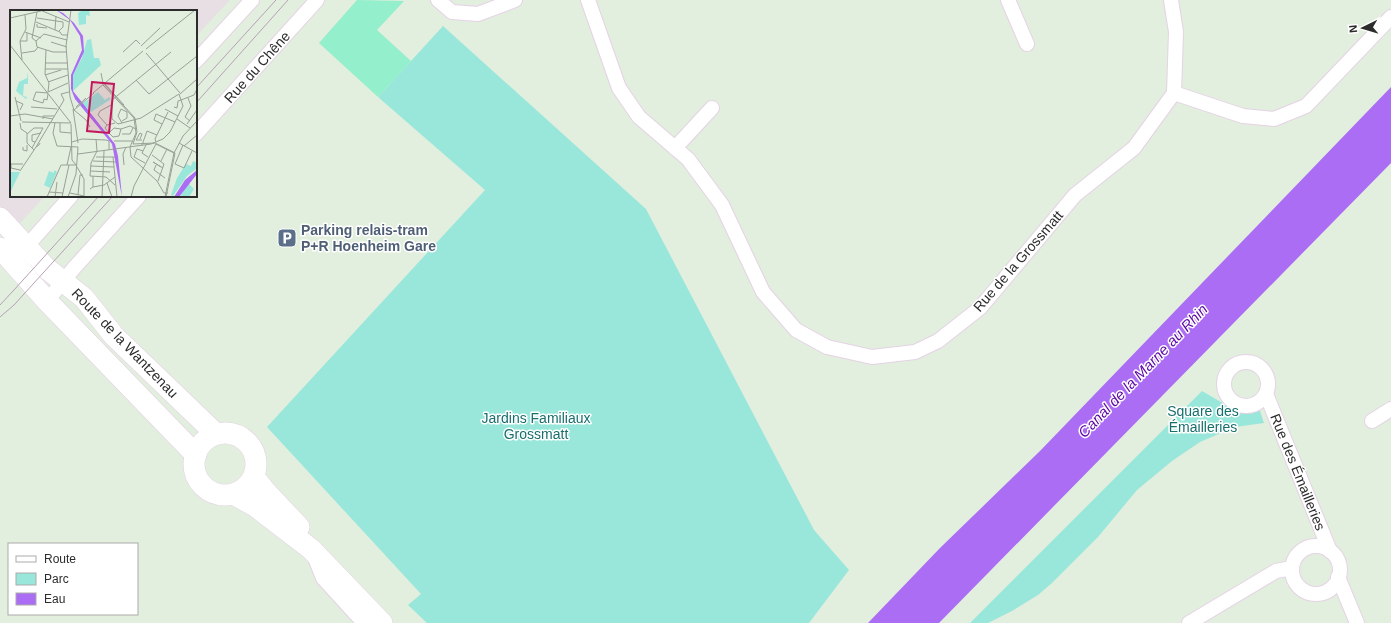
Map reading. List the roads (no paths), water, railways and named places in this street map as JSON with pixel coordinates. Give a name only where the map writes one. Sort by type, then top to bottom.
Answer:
[{"type":"main road","name":"Route de la Wantzenau","points":[[0,218],[12,251],[47,301],[196,455]]},
{"type":"main road","name":"Route de la Wantzenau","points":[[12,251],[46,268],[84,298],[114,336],[216,434]]},
{"type":"main road","points":[[226,433],[236,435],[246,440],[256,457],[254,477],[245,487],[233,494],[224,495],[207,489],[196,474],[196,455],[200,446],[207,439],[216,434],[226,433]]},
{"type":"main road","points":[[254,477],[302,530],[310,549]]},
{"type":"main road","points":[[233,494],[255,506],[310,549],[382,623]]},
{"type":"street","points":[[197,59],[252,0]]},
{"type":"street","name":"Rue du Chêne","points":[[197,133],[317,0]]},
{"type":"street","points":[[438,0],[452,12],[478,14],[515,0]]},
{"type":"street","name":"Rue de la Grossmatt","points":[[588,0],[619,88],[639,117],[688,160],[722,205],[763,292],[796,330],[827,347],[872,357],[915,352],[938,342],[980,308],[1074,195],[1134,148],[1174,93]]},
{"type":"street","points":[[1008,0],[1027,44]]},
{"type":"street","points":[[1171,0],[1176,32],[1174,93],[1243,116],[1274,119],[1306,106],[1391,17]]},
{"type":"street","points":[[675,148],[712,108]]},
{"type":"street","points":[[12,251],[70,197]]},
{"type":"street","points":[[47,301],[138,197]]},
{"type":"street","name":"Rue des Émailleries","points":[[1266,394],[1330,551],[1338,563],[1338,577],[1358,623]]},
{"type":"street","points":[[1372,421],[1391,408]]},
{"type":"street","name":"Rue des Émailleries","points":[[1292,568],[1297,556],[1308,548],[1319,547],[1330,551]]},
{"type":"street","points":[[310,549],[323,578],[364,623]]},
{"type":"street","points":[[1189,623],[1276,571],[1292,568],[1292,576],[1301,589],[1308,593],[1315,594],[1330,590],[1338,577]]},
{"type":"water","name":"Canal de la Marne au Rhin","points":[[1391,87],[1391,163],[939,623],[868,623],[940,548],[1040,451]]},
{"type":"tram line","points":[[197,87],[276,0]]},
{"type":"tram line","points":[[197,102],[288,0]]},
{"type":"tram line","points":[[0,305],[98,197]]},
{"type":"tram line","points":[[0,317],[14,305],[112,197]]},
{"type":"place","name":"Parking relais-tram P+R Hoenheim Gare","points":[[287,238]]},
{"type":"park label","name":"Square des Émailleries","points":[[1203,420]]},
{"type":"park label","name":"Jardins Familiaux Grossmatt","points":[[536,426]]}]
